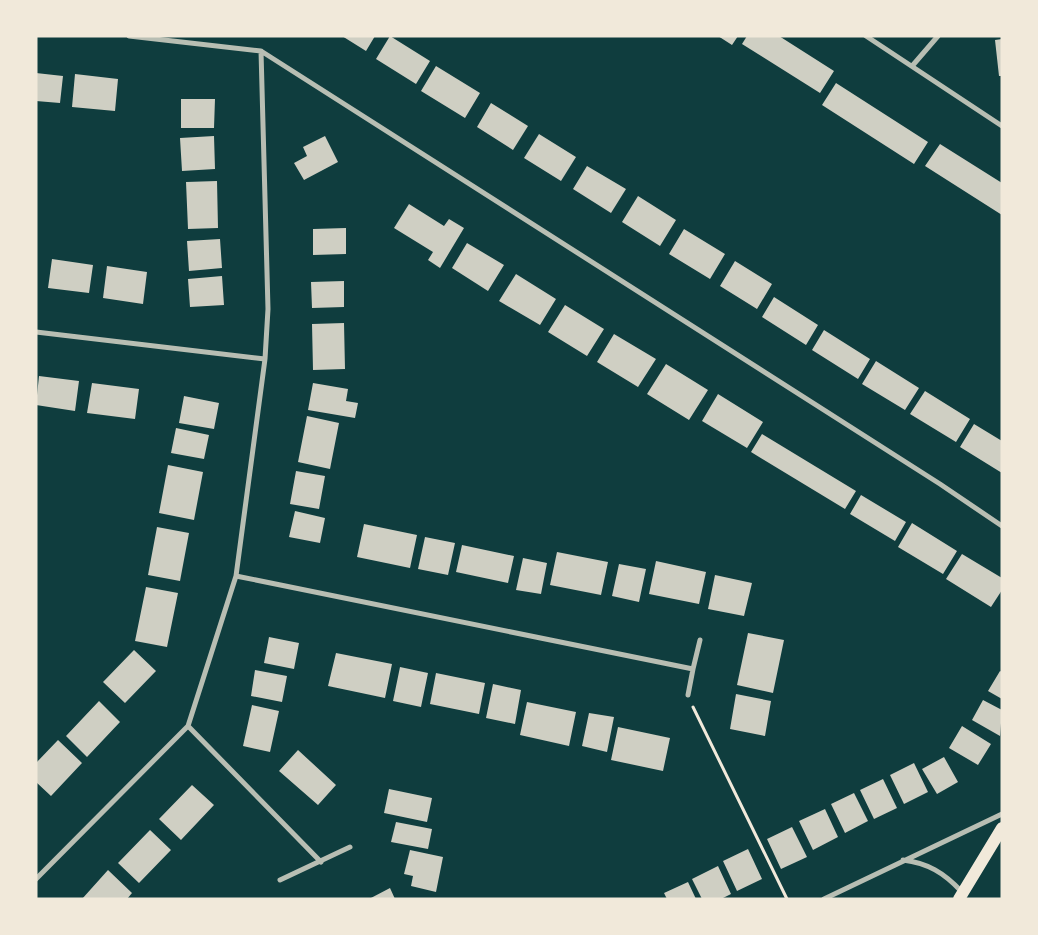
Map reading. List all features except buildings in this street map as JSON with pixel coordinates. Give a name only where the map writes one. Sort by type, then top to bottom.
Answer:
[{"type":"main road","points":[[961,896],[1002,828]]},
{"type":"street","points":[[129,36],[261,51],[481,189],[940,484],[1002,526]]},
{"type":"street","points":[[866,36],[1002,126]]},
{"type":"street","points":[[912,65],[938,36]]},
{"type":"street","points":[[36,879],[188,726],[236,576],[265,359],[268,309],[261,51]]},
{"type":"street","points":[[36,332],[265,359]]},
{"type":"street","points":[[236,576],[692,669]]},
{"type":"street","points":[[688,695],[692,669],[700,640]]},
{"type":"street","points":[[188,726],[321,862]]},
{"type":"street","points":[[824,899],[902,860],[1002,814]]},
{"type":"street","points":[[280,880],[350,847]]},
{"type":"street","points":[[902,860],[922,862],[948,876],[961,896]]},
{"type":"path","points":[[688,695],[787,899]]}]
